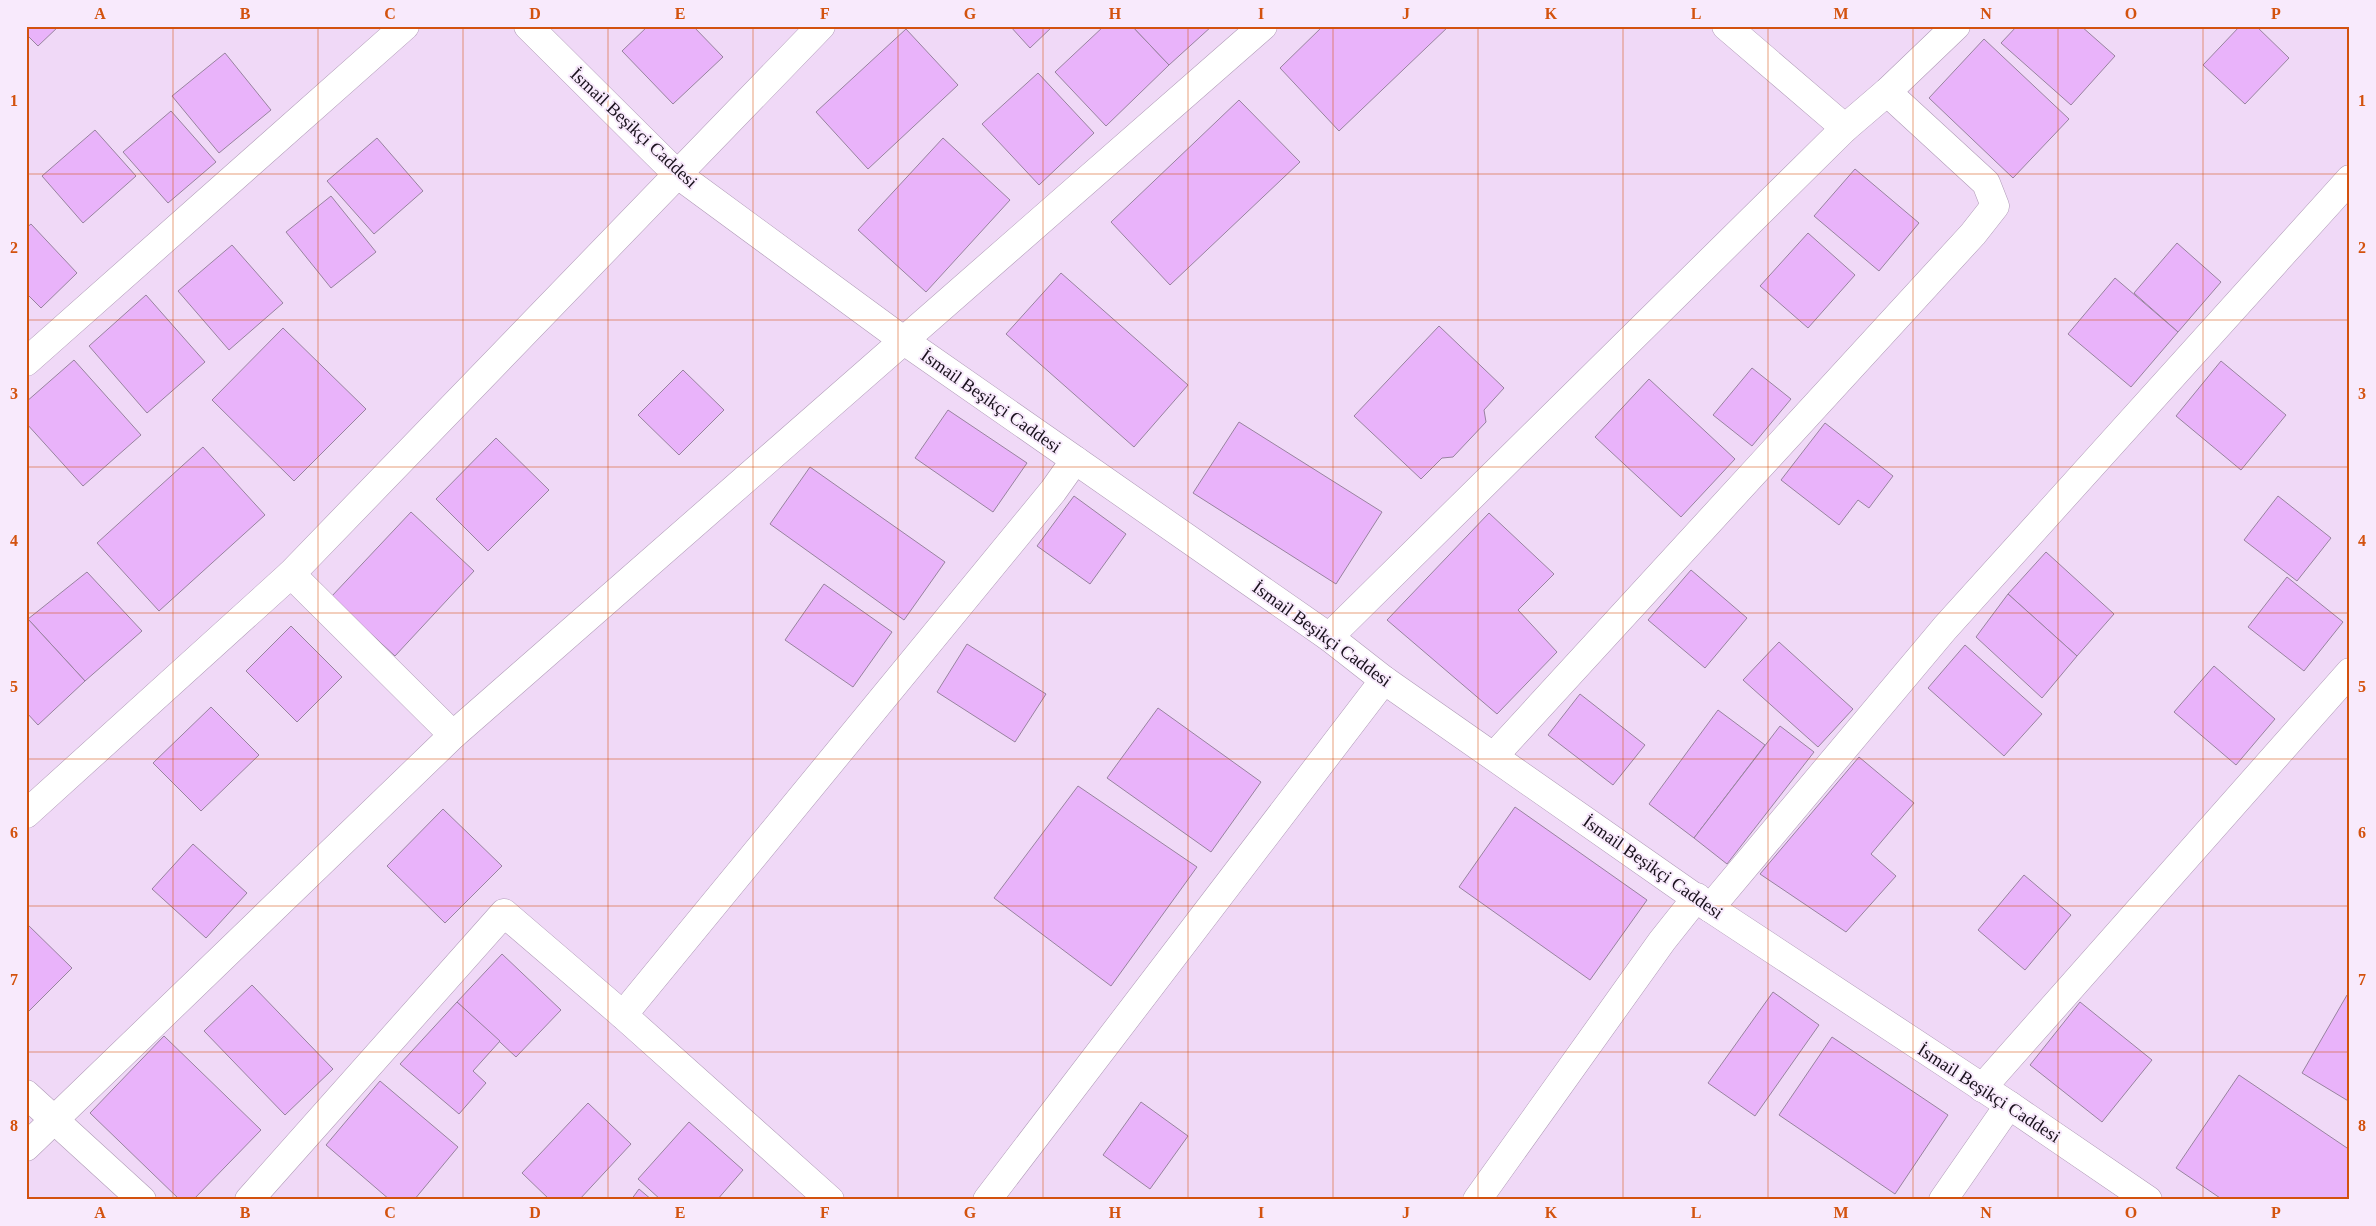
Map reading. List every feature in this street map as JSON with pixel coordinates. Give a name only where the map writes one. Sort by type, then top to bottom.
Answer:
[{"type":"street","points":[[26,362],[405,26]]},
{"type":"street","name":"İsmail Beşikçi Caddesi","points":[[528,26],[678,174],[903,340],[1329,637],[1384,680],[1704,903],[2009,1105],[2148,1200]]},
{"type":"street","points":[[26,814],[291,574],[821,26]]},
{"type":"street","points":[[26,1147],[453,735],[1263,26]]},
{"type":"street","points":[[1726,26],[1846,128]]},
{"type":"street","points":[[1329,637],[1846,128],[1956,26]]},
{"type":"street","points":[[1494,756],[1973,234],[1995,206],[1986,182],[1887,92]]},
{"type":"street","points":[[1477,1200],[1662,941],[1704,903],[1945,628],[2350,179]]},
{"type":"street","points":[[623,1015],[1046,499],[1075,460]]},
{"type":"street","points":[[291,574],[453,735]]},
{"type":"street","points":[[1982,1088],[2350,672]]},
{"type":"street","points":[[987,1200],[1384,680]]},
{"type":"street","points":[[249,1200],[504,913],[623,1015],[830,1200]]},
{"type":"street","points":[[26,1094],[142,1200]]},
{"type":"street","points":[[1942,1200],[2009,1105]]},
{"type":"building","points":[[26,26],[59,26],[38,46],[26,34]]},
{"type":"building","points":[[648,26],[693,26],[723,57],[673,104],[622,51]]},
{"type":"building","points":[[1010,26],[1053,26],[1030,48]]},
{"type":"building","points":[[1104,26],[1132,26],[1169,65],[1106,126],[1055,72]]},
{"type":"building","points":[[1132,26],[1212,26],[1169,65]]},
{"type":"building","points":[[1323,26],[1449,26],[1339,131],[1280,68]]},
{"type":"building","points":[[2017,26],[2081,26],[2115,56],[2071,105],[2001,43]]},
{"type":"building","points":[[2240,26],[2256,26],[2289,58],[2245,104],[2203,65]]},
{"type":"building","points":[[906,29],[958,85],[868,169],[816,112]]},
{"type":"building","points":[[1984,39],[2069,119],[2013,178],[1929,98]]},
{"type":"building","points":[[225,53],[271,110],[219,153],[172,96]]},
{"type":"building","points":[[1038,73],[1094,133],[1039,185],[982,124]]},
{"type":"building","points":[[1239,100],[1300,162],[1170,285],[1111,222]]},
{"type":"building","points":[[171,111],[216,162],[168,203],[123,152]]},
{"type":"building","points":[[95,130],[136,176],[83,223],[42,176]]},
{"type":"building","points":[[377,138],[423,191],[374,234],[327,181]]},
{"type":"building","points":[[943,138],[1010,200],[926,292],[858,230]]},
{"type":"building","points":[[1855,169],[1919,223],[1879,271],[1814,216]]},
{"type":"building","points":[[331,196],[376,252],[331,288],[286,232]]},
{"type":"building","points":[[31,224],[77,273],[41,308],[26,293],[26,228]]},
{"type":"building","points":[[1808,233],[1855,275],[1808,328],[1760,286]]},
{"type":"building","points":[[2177,243],[2221,282],[2178,332],[2134,293]]},
{"type":"building","points":[[232,245],[283,303],[229,350],[178,291]]},
{"type":"building","points":[[1061,273],[1188,385],[1134,447],[1006,334]]},
{"type":"building","points":[[2115,278],[2178,332],[2131,387],[2068,334]]},
{"type":"building","points":[[146,295],[205,362],[147,413],[89,346]]},
{"type":"building","points":[[1439,326],[1504,388],[1484,410],[1486,422],[1453,457],[1442,458],[1421,479],[1354,416]]},
{"type":"building","points":[[283,328],[366,409],[294,481],[212,400]]},
{"type":"building","points":[[74,360],[141,435],[83,486],[26,423],[26,402]]},
{"type":"building","points":[[2221,361],[2286,415],[2241,470],[2176,416]]},
{"type":"building","points":[[1752,368],[1791,399],[1752,446],[1713,415]]},
{"type":"building","points":[[683,370],[724,410],[679,455],[638,415]]},
{"type":"building","points":[[1649,379],[1735,459],[1681,517],[1595,437]]},
{"type":"building","points":[[948,410],[1027,463],[993,512],[915,458]]},
{"type":"building","points":[[1239,422],[1382,512],[1336,584],[1193,493]]},
{"type":"building","points":[[1825,423],[1893,476],[1869,508],[1858,500],[1839,525],[1781,480]]},
{"type":"building","points":[[496,438],[549,490],[488,551],[436,499]]},
{"type":"building","points":[[203,447],[265,515],[159,611],[97,543]]},
{"type":"building","points":[[810,467],[945,562],[904,620],[770,524]]},
{"type":"building","points":[[1074,496],[1126,534],[1090,584],[1037,546]]},
{"type":"building","points":[[2278,496],[2331,538],[2297,581],[2244,540]]},
{"type":"building","points":[[411,512],[474,571],[395,656],[331,597]]},
{"type":"building","points":[[1489,513],[1554,574],[1518,610],[1557,652],[1497,714],[1387,620]]},
{"type":"building","points":[[2046,552],[2114,614],[2077,656],[2008,594]]},
{"type":"building","points":[[1691,570],[1747,618],[1705,668],[1648,620]]},
{"type":"building","points":[[87,572],[142,631],[85,681],[28,619]]},
{"type":"building","points":[[2287,577],[2343,622],[2304,671],[2248,627]]},
{"type":"building","points":[[824,584],[892,632],[853,687],[785,640]]},
{"type":"building","points":[[2008,594],[2077,656],[2042,698],[1976,637]]},
{"type":"building","points":[[28,619],[85,681],[38,725],[26,712],[26,621]]},
{"type":"building","points":[[291,626],[342,677],[297,722],[246,671]]},
{"type":"building","points":[[1779,642],[1853,709],[1818,747],[1743,680]]},
{"type":"building","points":[[967,644],[1046,694],[1015,742],[937,692]]},
{"type":"building","points":[[1965,645],[2042,714],[2004,756],[1928,688]]},
{"type":"building","points":[[2214,666],[2275,719],[2236,765],[2174,712]]},
{"type":"building","points":[[1580,694],[1645,745],[1613,785],[1548,735]]},
{"type":"building","points":[[211,707],[259,755],[201,811],[153,763]]},
{"type":"building","points":[[1158,708],[1261,782],[1211,852],[1107,778]]},
{"type":"building","points":[[1718,710],[1765,745],[1694,838],[1649,804]]},
{"type":"building","points":[[1780,726],[1814,752],[1727,864],[1694,838]]},
{"type":"building","points":[[1859,757],[1914,803],[1871,854],[1896,876],[1846,932],[1760,874]]},
{"type":"building","points":[[1078,786],[1197,867],[1111,986],[994,898]]},
{"type":"building","points":[[1515,807],[1647,900],[1590,980],[1459,887]]},
{"type":"building","points":[[443,809],[502,866],[445,923],[387,866]]},
{"type":"building","points":[[193,844],[247,893],[206,938],[152,889]]},
{"type":"building","points":[[2024,875],[2071,915],[2025,970],[1978,930]]},
{"type":"building","points":[[26,923],[72,968],[26,1014]]},
{"type":"building","points":[[502,954],[561,1010],[516,1057],[457,1002]]},
{"type":"building","points":[[252,985],[333,1069],[285,1115],[204,1031]]},
{"type":"building","points":[[1773,992],[1819,1025],[1755,1116],[1708,1083]]},
{"type":"building","points":[[2347,995],[2350,997],[2350,1102],[2302,1073]]},
{"type":"building","points":[[457,1002],[500,1041],[473,1071],[486,1083],[459,1114],[400,1064]]},
{"type":"building","points":[[2080,1002],[2152,1060],[2102,1122],[2030,1065]]},
{"type":"building","points":[[164,1036],[261,1130],[193,1200],[180,1200],[90,1113]]},
{"type":"building","points":[[1832,1037],[1948,1115],[1895,1194],[1779,1115]]},
{"type":"building","points":[[2239,1075],[2350,1150],[2350,1200],[2223,1200],[2176,1168]]},
{"type":"building","points":[[380,1081],[458,1147],[414,1200],[390,1200],[326,1145]]},
{"type":"building","points":[[1141,1102],[1188,1136],[1150,1189],[1103,1155]]},
{"type":"building","points":[[588,1103],[631,1144],[579,1200],[550,1200],[522,1173]]},
{"type":"building","points":[[689,1122],[743,1170],[717,1200],[661,1200],[638,1179]]},
{"type":"building","points":[[639,1189],[652,1200],[631,1200]]}]
